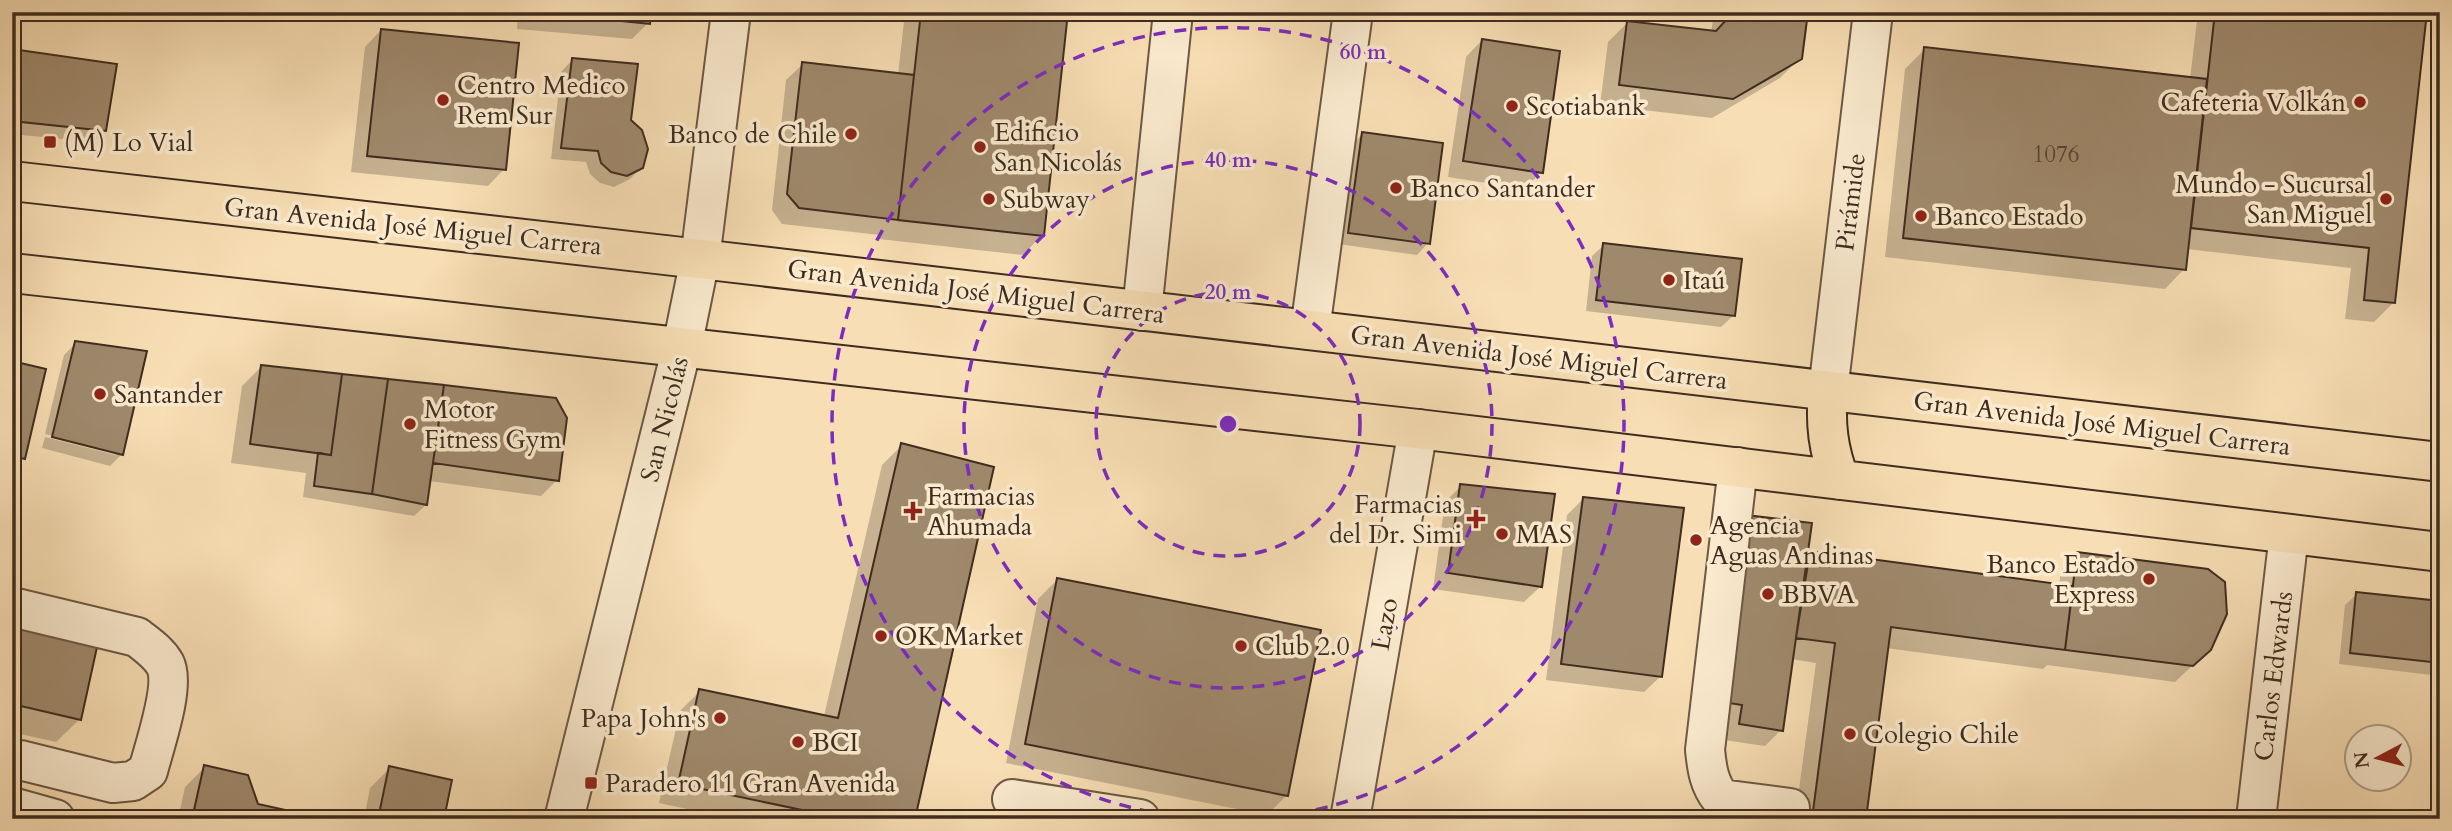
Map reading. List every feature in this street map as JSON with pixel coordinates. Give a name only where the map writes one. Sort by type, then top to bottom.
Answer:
[{"type":"main road","name":"Gran Avenida José Miguel Carrera","points":[[12,181],[2440,462]]},
{"type":"main road","points":[[12,273],[1418,429],[2440,552]]},
{"type":"main road","points":[[1828,391],[1828,438],[1832,460],[1840,480]]},
{"type":"street","name":"San Nicolás","points":[[564,819],[682,347],[700,259],[732,12]]},
{"type":"street","points":[[1142,311],[1173,12]]},
{"type":"street","points":[[1310,330],[1353,12]]},
{"type":"street","name":"Pirámide","points":[[1828,391],[1873,12]]},
{"type":"street","name":"Lazo","points":[[1350,819],[1418,429]]},
{"type":"street","points":[[1738,467],[1707,736],[1707,771],[1712,788],[1721,799],[1790,808]]},
{"type":"street","name":"Carlos Edwards","points":[[2256,819],[2289,534]]},
{"type":"street","points":[[12,607],[137,637],[154,650],[166,665],[169,685],[148,771],[133,781],[113,783],[20,760]]},
{"type":"street","points":[[1012,799],[1140,819]]},
{"type":"street","points":[[12,807],[54,819]]},
{"type":"building","points":[[532,12],[651,12],[650,24]]},
{"type":"building","name":"Edificio San Nicolás","points":[[921,12],[1068,12],[1044,236],[898,220]]},
{"type":"building","points":[[1730,12],[1808,12],[1802,59],[1733,99],[1619,85],[1627,21],[1716,31],[1729,17]]},
{"type":"building","points":[[2215,12],[2427,12],[2395,303],[2364,300],[2369,248],[2191,228]]},
{"type":"building","name":"Centro Medico Rem Sur","points":[[381,29],[519,43],[506,170],[367,156]]},
{"type":"building","name":"Scotiabank","points":[[1482,39],[1560,51],[1543,173],[1463,161]]},
{"type":"building","points":[[1924,47],[2207,79],[2186,270],[1903,238]]},
{"type":"building","points":[[12,49],[117,64],[106,131],[12,121]]},
{"type":"building","points":[[572,58],[638,64],[631,120],[642,130],[648,149],[643,168],[627,176],[611,172],[601,163],[598,151],[561,148]]},
{"type":"building","name":"Banco de Chile","points":[[802,62],[914,75],[898,220],[799,208],[787,194]]},
{"type":"building","name":"Banco Santander","points":[[1362,132],[1443,143],[1430,244],[1348,233]]},
{"type":"building","name":"Itaú","points":[[1603,243],[1742,259],[1735,316],[1596,300]]},
{"type":"building","name":"Santander","points":[[75,341],[147,351],[123,455],[52,437]]},
{"type":"building","points":[[12,361],[46,369],[25,459],[12,456]]},
{"type":"building","points":[[261,365],[342,374],[331,455],[250,444]]},
{"type":"building","points":[[342,374],[388,379],[372,494],[314,486],[318,453],[331,455]]},
{"type":"building","name":"Motor Fitness Gym","points":[[388,379],[444,385],[427,505],[372,494]]},
{"type":"building","points":[[444,385],[556,398],[567,418],[559,481],[433,463]]},
{"type":"building","points":[[901,443],[994,467],[915,819],[845,819],[678,784],[699,689],[838,718]]},
{"type":"building","name":"MAS","points":[[1460,484],[1555,494],[1542,587],[1448,573]]},
{"type":"building","points":[[1583,497],[1684,508],[1662,677],[1561,664]]},
{"type":"building","name":"BBVA","points":[[1746,515],[1812,523],[1783,731],[1739,724],[1742,705],[1717,701]]},
{"type":"building","name":"Colegio Chile","points":[[1810,551],[2073,586],[2065,650],[1891,627],[1866,819],[1812,819],[1835,643],[1796,638]]},
{"type":"building","points":[[2077,552],[2208,569],[2225,582],[2227,614],[2211,650],[2193,666],[2065,650]]},
{"type":"building","points":[[1057,578],[1321,630],[1288,796],[1025,744]]},
{"type":"building","points":[[2356,592],[2440,601],[2440,663],[2350,653]]},
{"type":"building","points":[[12,618],[99,638],[81,720],[12,704]]},
{"type":"building","points":[[204,765],[248,775],[258,804],[326,819],[192,819]]},
{"type":"building","points":[[389,766],[452,780],[444,819],[378,819]]},
{"type":"place","name":"Centro Medico Rem Sur","points":[[443,100]]},
{"type":"place","name":"Cafeteria Volkán","points":[[2360,102]]},
{"type":"place","name":"Scotiabank","points":[[1512,106]]},
{"type":"place","name":"Banco de Chile","points":[[851,134]]},
{"type":"place","name":"(M) Lo Vial","points":[[50,142]]},
{"type":"place","name":"Edificio San Nicolás","points":[[980,147]]},
{"type":"place","name":"Banco Santander","points":[[1396,188]]},
{"type":"place","name":"Subway","points":[[989,199]]},
{"type":"place","name":"Mundo - Sucursal San Miguel","points":[[2386,199]]},
{"type":"place","name":"Banco Estado","points":[[1921,216]]},
{"type":"place","name":"Itaú","points":[[1669,280]]},
{"type":"place","name":"Santander","points":[[100,394]]},
{"type":"place","name":"Motor Fitness Gym","points":[[410,424]]},
{"type":"place","name":"Farmacias Ahumada","points":[[913,511]]},
{"type":"place","name":"Farmacias del Dr. Simi","points":[[1476,519]]},
{"type":"place","name":"MAS","points":[[1502,534]]},
{"type":"place","name":"Agencia Aguas Andinas","points":[[1696,540]]},
{"type":"place","name":"Banco Estado Express","points":[[2149,579]]},
{"type":"place","name":"BBVA","points":[[1768,594]]},
{"type":"place","name":"OK Market","points":[[881,636]]},
{"type":"place","name":"Club 2.0","points":[[1241,646]]},
{"type":"place","name":"Papa John's","points":[[720,718]]},
{"type":"place","name":"Colegio Chile","points":[[1850,734]]},
{"type":"place","name":"BCI","points":[[798,742]]},
{"type":"place","name":"Paradero 11 Gran Avenida","points":[[591,783]]}]
